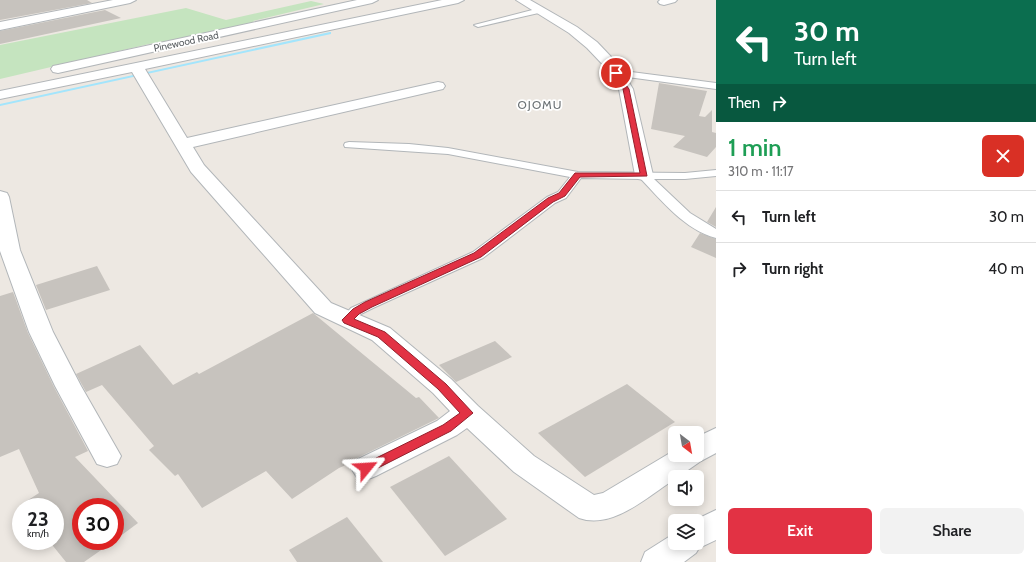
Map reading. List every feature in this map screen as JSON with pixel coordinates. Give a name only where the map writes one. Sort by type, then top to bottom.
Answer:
[{"type":"street","points":[[0,26],[130,0]]},
{"type":"street","name":"Pinewood Road","points":[[46,71],[372,0]]},
{"type":"street","points":[[0,95],[141,75],[318,28],[458,0]]},
{"type":"street","points":[[522,0],[578,34],[592,45],[616,73],[626,89],[644,175]]},
{"type":"street","points":[[141,75],[185,144],[197,168],[323,308],[381,334],[442,386],[468,413],[524,464],[590,509],[610,505],[679,462]]},
{"type":"street","points":[[185,144],[438,86]]},
{"type":"street","points":[[0,197],[10,250],[41,332],[106,456]]},
{"type":"street","points":[[366,468],[447,428],[468,413]]},
{"type":"street","points":[[704,447],[716,439]]},
{"type":"street","points":[[704,531],[716,523]]},
{"type":"street","points":[[657,562],[675,550]]},
{"type":"lane","points":[[478,24],[540,10]]},
{"type":"lane","points":[[616,73],[716,86]]},
{"type":"lane","points":[[349,145],[409,147],[448,151],[578,174],[685,176],[716,173]]},
{"type":"lane","points":[[347,320],[356,311],[368,305],[478,255],[551,200],[562,194],[578,174]]},
{"type":"lane","points":[[644,175],[676,210],[704,229],[716,234]]},
{"type":"green space","points":[[311,1],[324,4],[253,21],[257,25],[149,44],[0,79],[0,45],[186,8],[226,20]]},
{"type":"building","points":[[0,0],[87,0],[92,3],[0,20]]},
{"type":"building","points":[[105,10],[121,18],[0,44],[0,31]]},
{"type":"building","points":[[659,83],[707,91],[699,116],[705,117],[712,110],[712,132],[716,133],[716,147],[707,157],[673,147],[685,136],[651,129]]},
{"type":"building","points":[[716,207],[716,227],[707,222]]},
{"type":"building","points":[[700,233],[716,239],[716,258],[691,247]]},
{"type":"building","points":[[97,266],[110,290],[46,310],[36,285]]},
{"type":"building","points":[[13,292],[28,333],[54,387],[88,451],[75,457],[114,498],[72,498],[72,550],[101,550],[84,562],[66,562],[56,550],[64,550],[64,498],[31,498],[39,493],[19,449],[0,457],[0,296]]},
{"type":"building","points":[[313,313],[416,398],[419,397],[439,418],[355,459],[353,462],[339,468],[292,499],[266,471],[202,508],[178,474],[175,476],[149,450],[154,446],[102,385],[86,392],[76,374],[140,345],[173,385],[197,372],[199,374]]},
{"type":"building","points":[[495,341],[512,357],[456,382],[439,365]]},
{"type":"building","points":[[627,384],[675,422],[585,477],[538,433]]},
{"type":"building","points":[[449,456],[507,519],[445,556],[390,487]]},
{"type":"building","points":[[124,508],[138,523],[124,533]]},
{"type":"building","points":[[347,517],[383,562],[297,562],[289,550]]},
{"type":"waterway","points":[[0,105],[330,33]]},
{"type":"district","name":"OJOMU","points":[[540,105]]},
{"type":"route","points":[[366,468],[447,428],[459,421],[468,413],[442,386],[381,334],[347,320],[356,311],[368,305],[478,255],[551,200],[562,194],[570,187],[578,174],[644,175],[626,89],[616,73]]}]
